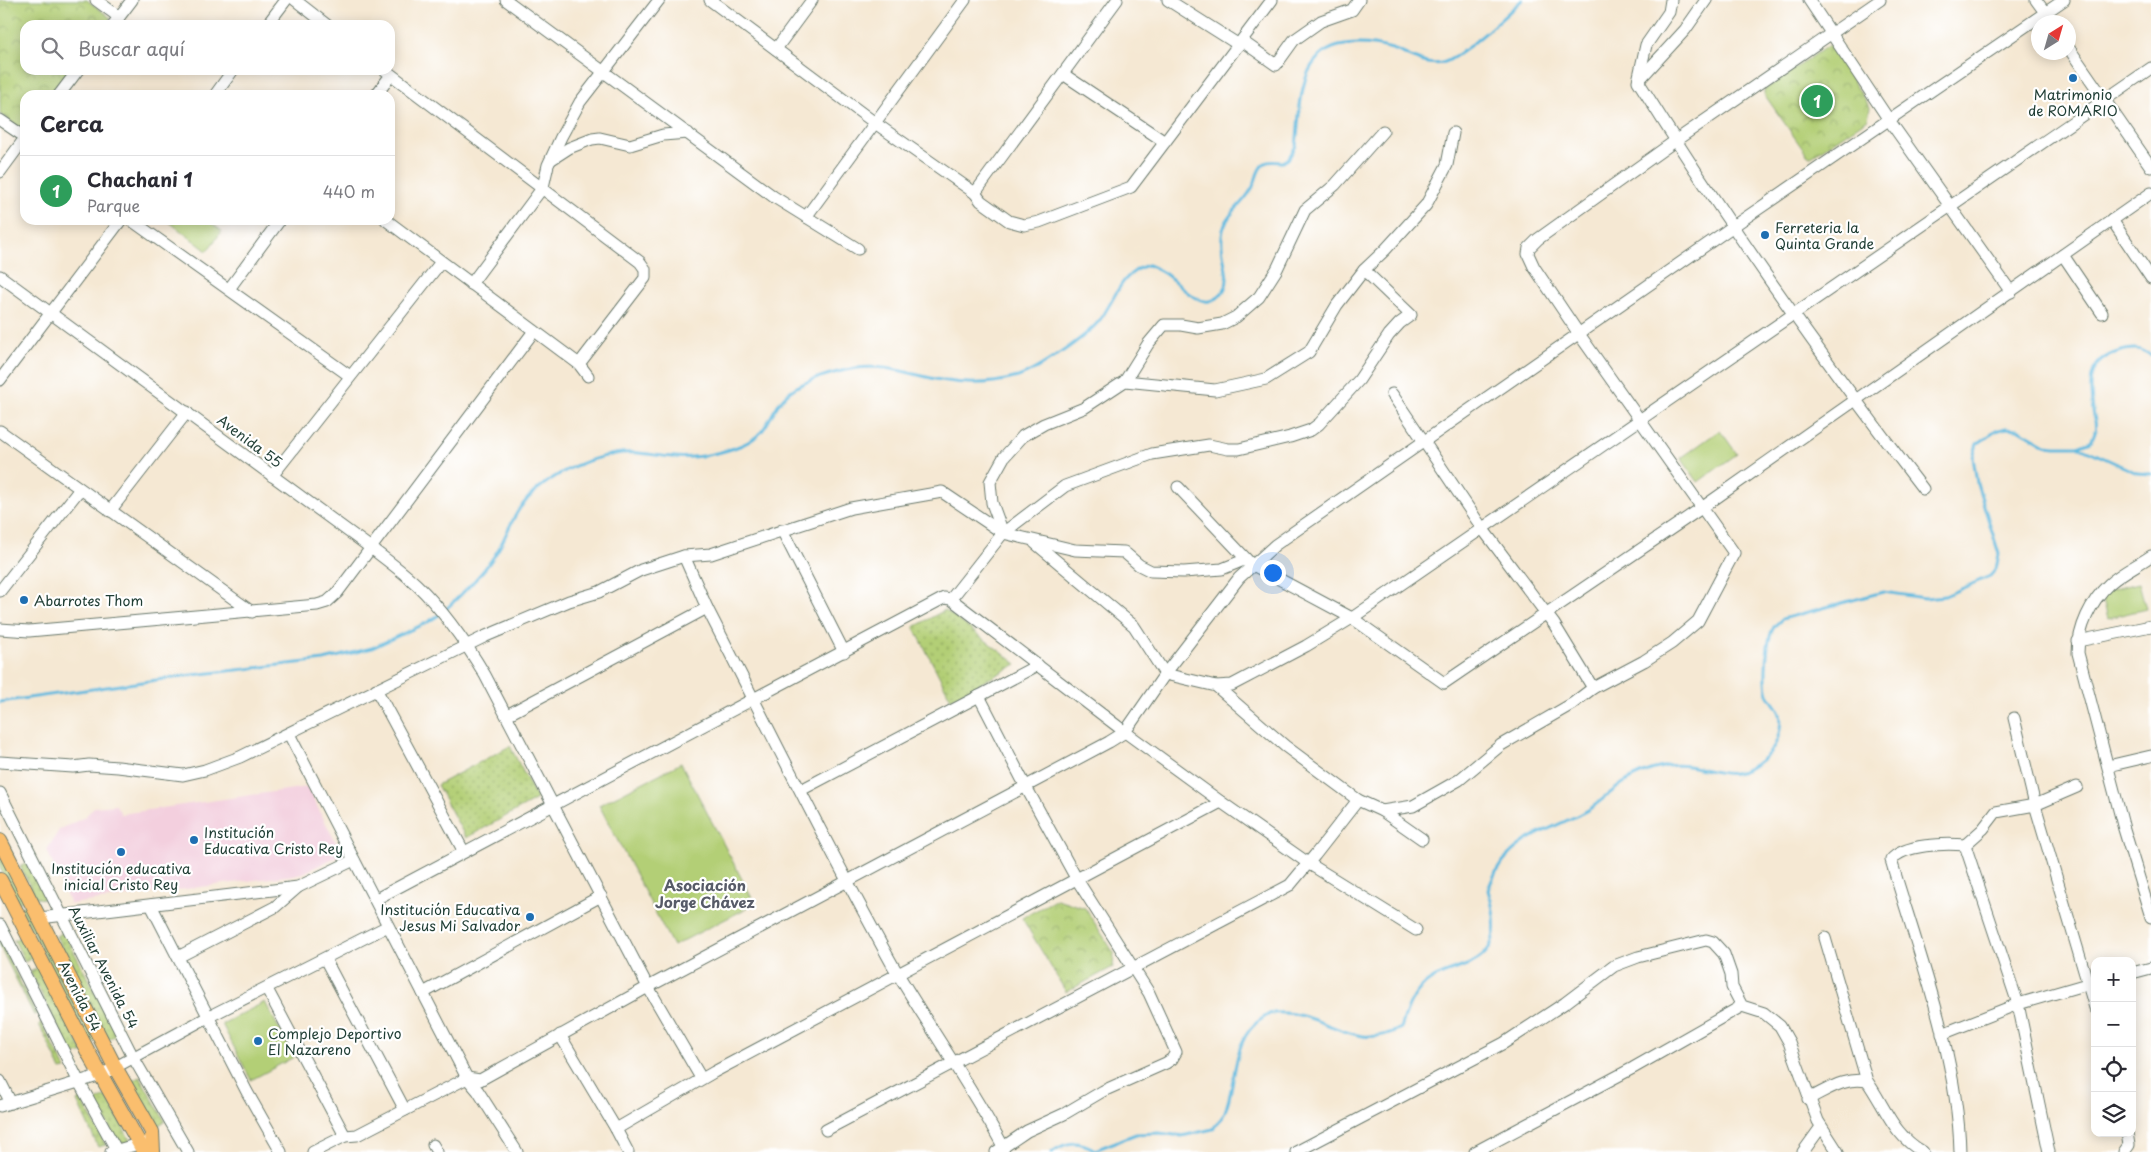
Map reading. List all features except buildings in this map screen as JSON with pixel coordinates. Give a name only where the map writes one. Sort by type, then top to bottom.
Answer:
[{"type":"main road","name":"Avenida 54","points":[[0,842],[115,1067],[152,1132],[153,1152]]},
{"type":"main road","name":"Avenida 54","points":[[0,880],[101,1075],[142,1148]]},
{"type":"street","points":[[96,0],[115,20]]},
{"type":"street","points":[[117,20],[132,0]]},
{"type":"street","points":[[271,20],[286,0]]},
{"type":"street","points":[[295,0],[321,20]]},
{"type":"street","points":[[506,0],[774,197],[858,249]]},
{"type":"street","points":[[471,284],[542,187],[560,137],[580,102],[659,0]]},
{"type":"street","points":[[710,0],[875,123],[975,193],[981,200],[1014,223],[1024,225],[1040,222],[1131,187],[1272,0]]},
{"type":"street","points":[[776,49],[812,0]]},
{"type":"street","points":[[806,218],[965,0]]},
{"type":"street","points":[[975,193],[1117,0]]},
{"type":"street","points":[[1168,0],[1276,64],[1294,40],[1321,21],[1352,10],[1359,0]]},
{"type":"street","points":[[1671,0],[1669,12],[1646,45],[1638,81],[1732,227],[1856,401],[1923,489]]},
{"type":"street","points":[[1638,81],[1685,30],[1706,0]]},
{"type":"street","points":[[1808,0],[1889,120],[2011,292]]},
{"type":"street","points":[[1382,811],[1413,806],[1459,780],[1501,745],[1572,704],[1593,688],[1644,661],[1672,643],[1698,621],[1734,553],[1579,334],[1534,267],[1528,254],[1529,248],[1538,239],[1675,141],[1880,0]]},
{"type":"street","points":[[2036,0],[2046,15]]},
{"type":"street","points":[[2051,15],[2064,0]]},
{"type":"street","points":[[313,1152],[345,1136],[357,1135],[467,1078],[480,1080],[648,987],[1026,787],[1125,732],[1232,586],[1252,564],[1275,544],[1889,120],[2031,29]]},
{"type":"street","points":[[2076,58],[2151,167]]},
{"type":"street","points":[[1032,541],[1134,626],[1166,674],[1216,686],[1232,685],[1306,646],[1352,618],[2151,68]]},
{"type":"street","points":[[1063,74],[1165,142]]},
{"type":"street","points":[[62,90],[74,75]]},
{"type":"street","points":[[219,90],[230,75]]},
{"type":"street","points":[[379,90],[386,75]]},
{"type":"street","points":[[392,75],[640,262],[645,269],[645,278],[579,364]]},
{"type":"street","points":[[0,120],[20,134]]},
{"type":"street","points":[[1003,533],[992,503],[990,482],[1004,457],[1023,436],[1044,424],[1084,408],[1125,381],[1148,344],[1164,325],[1198,328],[1222,324],[1236,317],[1259,297],[1277,269],[1305,210],[1335,185],[1383,131]]},
{"type":"street","points":[[1125,381],[1215,390],[1266,379],[1309,352],[1337,305],[1364,270],[1426,205],[1447,165],[1453,133]]},
{"type":"street","points":[[551,159],[569,148],[592,139],[600,138],[630,145],[663,135],[688,134]]},
{"type":"street","points":[[0,172],[20,145]]},
{"type":"street","points":[[0,762],[73,767],[89,765],[183,774],[205,770],[240,757],[289,734],[498,630],[599,592],[640,570],[684,556],[712,554],[851,508],[942,492],[1003,533],[1075,550],[1124,552],[1139,565],[1151,571],[1184,572],[1222,568],[1244,560],[1352,618],[1444,683],[1856,401],[2151,193]]},
{"type":"street","points":[[2112,220],[2151,278]]},
{"type":"street","points":[[0,380],[117,225]]},
{"type":"street","points":[[138,225],[350,376]]},
{"type":"street","points":[[229,288],[276,225]]},
{"type":"street","points":[[393,225],[579,364],[588,376]]},
{"type":"street","points":[[2063,255],[2102,313]]},
{"type":"street","points":[[272,476],[441,262]]},
{"type":"street","points":[[951,599],[1003,533],[1065,486],[1152,454],[1209,445],[1239,449],[1312,430],[1335,409],[1337,402],[1359,380],[1388,335],[1411,315],[1364,270]]},
{"type":"street","name":"Avenida 55","points":[[0,276],[49,314],[372,548],[422,590],[467,645],[507,714],[648,987],[701,1078]]},
{"type":"street","points":[[0,629],[29,631],[252,612],[316,605],[327,602],[337,593],[372,548],[534,331]]},
{"type":"street","points":[[1392,394],[1482,528],[1546,615],[1593,688]]},
{"type":"street","points":[[110,511],[186,412]]},
{"type":"street","points":[[0,431],[252,612]]},
{"type":"street","points":[[1178,488],[1252,564]]},
{"type":"street","points":[[0,591],[80,489]]},
{"type":"street","points":[[782,530],[844,652]]},
{"type":"street","points":[[684,556],[707,608],[848,881],[898,973],[952,1063],[983,1109],[1000,1150],[1027,1131],[1172,1059],[1176,1052],[1149,993],[1076,878],[979,696]]},
{"type":"street","points":[[2151,556],[2110,583],[2100,594],[2085,621],[2078,641],[2078,653],[2124,829],[2151,917]]},
{"type":"street","points":[[376,899],[552,804],[944,598],[951,599],[1125,732],[1308,863],[1416,930]]},
{"type":"street","points":[[507,714],[707,608]]},
{"type":"street","points":[[2078,641],[2151,626]]},
{"type":"street","points":[[801,790],[1038,664]]},
{"type":"street","points":[[1216,686],[1285,746],[1358,800],[1382,811],[1422,840]]},
{"type":"street","points":[[376,690],[464,852]]},
{"type":"street","points":[[2014,718],[2035,804],[2091,980]]},
{"type":"street","points":[[289,734],[467,1078],[478,1090],[517,1152]]},
{"type":"street","points":[[2108,766],[2151,756]]},
{"type":"street","points":[[1960,1152],[1960,1126],[1942,1034],[1891,860],[1896,854],[1931,844],[1965,845],[1984,829],[1996,812],[2035,804],[2077,787]]},
{"type":"street","name":"Auxiliar Avenida 54","points":[[0,794],[133,1057],[188,1152]]},
{"type":"street","points":[[826,1130],[1290,884],[1358,800]]},
{"type":"street","points":[[616,1129],[701,1078],[1222,802]]},
{"type":"street","points":[[1965,845],[2018,1004],[2049,1152]]},
{"type":"street","points":[[178,957],[275,908],[298,888],[354,860]]},
{"type":"street","points":[[40,918],[298,888]]},
{"type":"street","points":[[423,993],[601,896]]},
{"type":"street","points":[[151,905],[208,1017],[281,1152]]},
{"type":"street","points":[[0,921],[20,920]]},
{"type":"street","points":[[0,925],[114,1151],[142,1148],[153,1138]]},
{"type":"street","points":[[0,1081],[6,1105],[101,1075],[208,1017],[267,989],[388,926]]},
{"type":"street","points":[[1825,938],[1867,1081],[1900,1134],[1909,1144],[1923,1152]]},
{"type":"street","points":[[1296,1152],[1504,1043],[1566,1003],[1605,972],[1628,960],[1701,941],[1713,942],[1724,954],[1729,964],[1732,987],[1742,1006],[1764,1013],[1780,1026],[1789,1042],[1808,1099],[1822,1127],[1838,1152]]},
{"type":"street","points":[[325,959],[405,1110]]},
{"type":"street","points":[[2136,971],[2151,968]]},
{"type":"street","points":[[1942,1034],[2018,1004],[2091,983]]},
{"type":"street","points":[[267,989],[345,1136]]},
{"type":"street","points":[[1475,1152],[1633,1068],[1742,1006]]},
{"type":"street","points":[[560,1035],[628,1152]]},
{"type":"street","points":[[1808,1099],[1846,1080],[1867,1081]]},
{"type":"street","points":[[1803,1152],[1822,1127]]},
{"type":"street","points":[[2124,1152],[2129,1145],[2128,1137]]},
{"type":"shaded area","name":"Institución Educativa Cristo Rey","points":[[307,787],[342,854],[301,874],[70,904],[47,850],[59,830],[85,817],[94,807],[116,805],[121,814]]},
{"type":"green space","points":[[0,0],[87,0],[111,18],[109,20],[20,20],[20,75],[67,75],[55,90],[20,90],[20,128],[0,114]]},
{"type":"green space","points":[[1829,45],[1870,107],[1868,119],[1810,157],[1764,94],[1764,90]]},
{"type":"green space","points":[[173,225],[214,225],[222,231],[207,251]]},
{"type":"green space","points":[[1720,430],[1737,454],[1698,482],[1681,458]]},
{"type":"green space","points":[[2139,583],[2146,609],[2108,618],[2101,592]]},
{"type":"green space","points":[[945,610],[1017,664],[951,699],[914,627]]},
{"type":"green space","points":[[510,746],[537,799],[466,838],[437,785]]},
{"type":"green space","points":[[681,763],[755,904],[673,946],[599,805]]},
{"type":"green space","points":[[0,853],[24,901],[17,902],[0,868]]},
{"type":"green space","points":[[29,863],[47,899],[36,898],[20,866]]},
{"type":"green space","points":[[1057,899],[1085,908],[1114,953],[1113,967],[1066,992],[1022,918]]},
{"type":"green space","points":[[27,905],[96,1041],[90,1044],[20,907]]},
{"type":"green space","points":[[64,932],[117,1035],[108,1039],[56,936]]},
{"type":"green space","points":[[23,936],[34,957],[25,962],[14,940]]},
{"type":"green space","points":[[0,941],[36,1014],[34,1015],[0,947]]},
{"type":"green space","points":[[40,967],[83,1052],[73,1056],[30,972]]},
{"type":"green space","points":[[265,1002],[294,1057],[251,1080],[222,1024]]},
{"type":"green space","points":[[41,1022],[66,1069],[61,1070],[39,1024]]},
{"type":"green space","points":[[140,1077],[165,1121],[156,1127],[130,1082]]},
{"type":"green space","points":[[106,1096],[130,1140],[129,1143],[120,1144],[117,1142],[96,1101]]},
{"type":"green space","points":[[81,1099],[106,1145],[98,1147],[77,1101]]},
{"type":"waterway","points":[[444,611],[487,566],[498,550],[520,508],[529,498],[550,480],[575,466],[622,453],[691,457],[709,455],[734,448],[759,435],[780,402],[792,390],[819,377],[849,369],[879,367],[950,382],[970,383],[999,381],[1018,377],[1049,361],[1083,336],[1105,313],[1124,281],[1138,269],[1148,265],[1166,274],[1185,291],[1200,300],[1214,300],[1220,295],[1227,283],[1222,243],[1225,224],[1251,190],[1262,166],[1269,162],[1283,162],[1288,159],[1296,146],[1303,87],[1315,61],[1325,52],[1339,46],[1359,44],[1392,49],[1429,63],[1442,63],[1450,60],[1471,45],[1522,0]]},
{"type":"waterway","points":[[1052,1152],[1073,1143],[1078,1143],[1095,1150],[1136,1134],[1159,1133],[1182,1136],[1213,1129],[1224,1114],[1236,1062],[1245,1037],[1252,1027],[1273,1013],[1290,1013],[1352,1034],[1368,1036],[1384,1035],[1401,1028],[1408,1008],[1424,985],[1441,974],[1467,965],[1486,952],[1494,934],[1495,923],[1488,890],[1505,859],[1516,848],[1542,832],[1588,810],[1623,783],[1648,771],[1667,766],[1681,765],[1716,772],[1738,772],[1751,768],[1764,758],[1778,738],[1781,720],[1778,709],[1768,694],[1766,680],[1766,660],[1769,641],[1774,627],[1782,619],[1883,592],[1925,598],[1945,596],[1990,576],[1996,569],[1999,554],[1977,483],[1973,457],[1977,444],[1996,431],[2006,428],[2018,429],[2046,445],[2078,446],[2091,441],[2096,429],[2091,392],[2092,375],[2095,368],[2100,361],[2108,356],[2127,350],[2136,349],[2151,356]]},
{"type":"waterway","points":[[2078,446],[2137,473],[2151,474]]},
{"type":"waterway","points":[[0,702],[192,675],[324,660],[372,648],[439,615]]},
{"type":"place","name":"Matrimonio de ROMARIO","points":[[2073,78]]},
{"type":"place","name":"Chachani 1","points":[[1817,101]]},
{"type":"place","name":"Ferreteria la Quinta Grande","points":[[1765,235]]},
{"type":"place","name":"Abarrotes Thom","points":[[24,600]]},
{"type":"place","name":"Institución Educativa Cristo Rey","points":[[194,840]]},
{"type":"place","name":"Institución educativa inicial Cristo Rey","points":[[121,852]]},
{"type":"place","name":"Institución Educativa Jesus Mi Salvador","points":[[530,917]]},
{"type":"place","name":"Complejo Deportivo El Nazareno","points":[[258,1041]]},
{"type":"district","name":"Asociación Jorge Chávez","points":[[705,892]]}]
